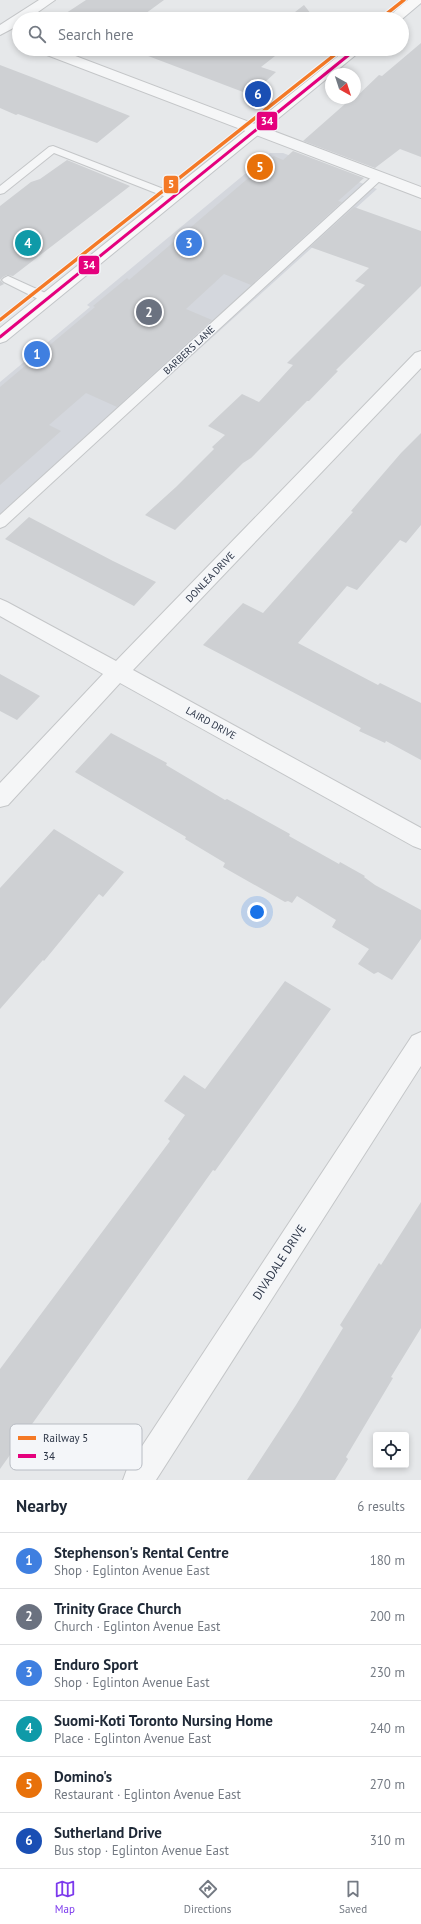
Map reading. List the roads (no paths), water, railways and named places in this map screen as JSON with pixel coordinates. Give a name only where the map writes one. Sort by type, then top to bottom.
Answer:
[{"type":"main road","points":[[401,12],[416,0]]},
{"type":"main road","points":[[0,337],[48,300],[347,56]]},
{"type":"street","points":[[32,12],[48,0]]},
{"type":"street","points":[[62,56],[421,193]]},
{"type":"street","name":"DONLEA DRIVE","points":[[0,798],[118,672],[421,357]]},
{"type":"street","name":"LAIRD DRIVE","points":[[0,607],[421,839]]},
{"type":"street","name":"DIVADALE DRIVE","points":[[138,1480],[421,1044]]},
{"type":"lane","points":[[0,191],[53,149],[175,197]]},
{"type":"lane","name":"BARBERS LANE","points":[[0,523],[379,176]]},
{"type":"lane","points":[[8,280],[48,300]]},
{"type":"rail line","name":"5","points":[[389,12],[404,0]]},
{"type":"rail line","name":"5","points":[[0,320],[333,56]]},
{"type":"place","name":"Sutherland Drive","points":[[258,94]]},
{"type":"place","name":"Domino's","points":[[260,167]]},
{"type":"place","name":"Suomi-Koti Toronto Nursing Home","points":[[28,243]]},
{"type":"place","name":"Enduro Sport","points":[[189,243]]},
{"type":"place","name":"Trinity Grace Church","points":[[149,312]]},
{"type":"place","name":"Stephenson's Rental Centre","points":[[37,354]]}]
